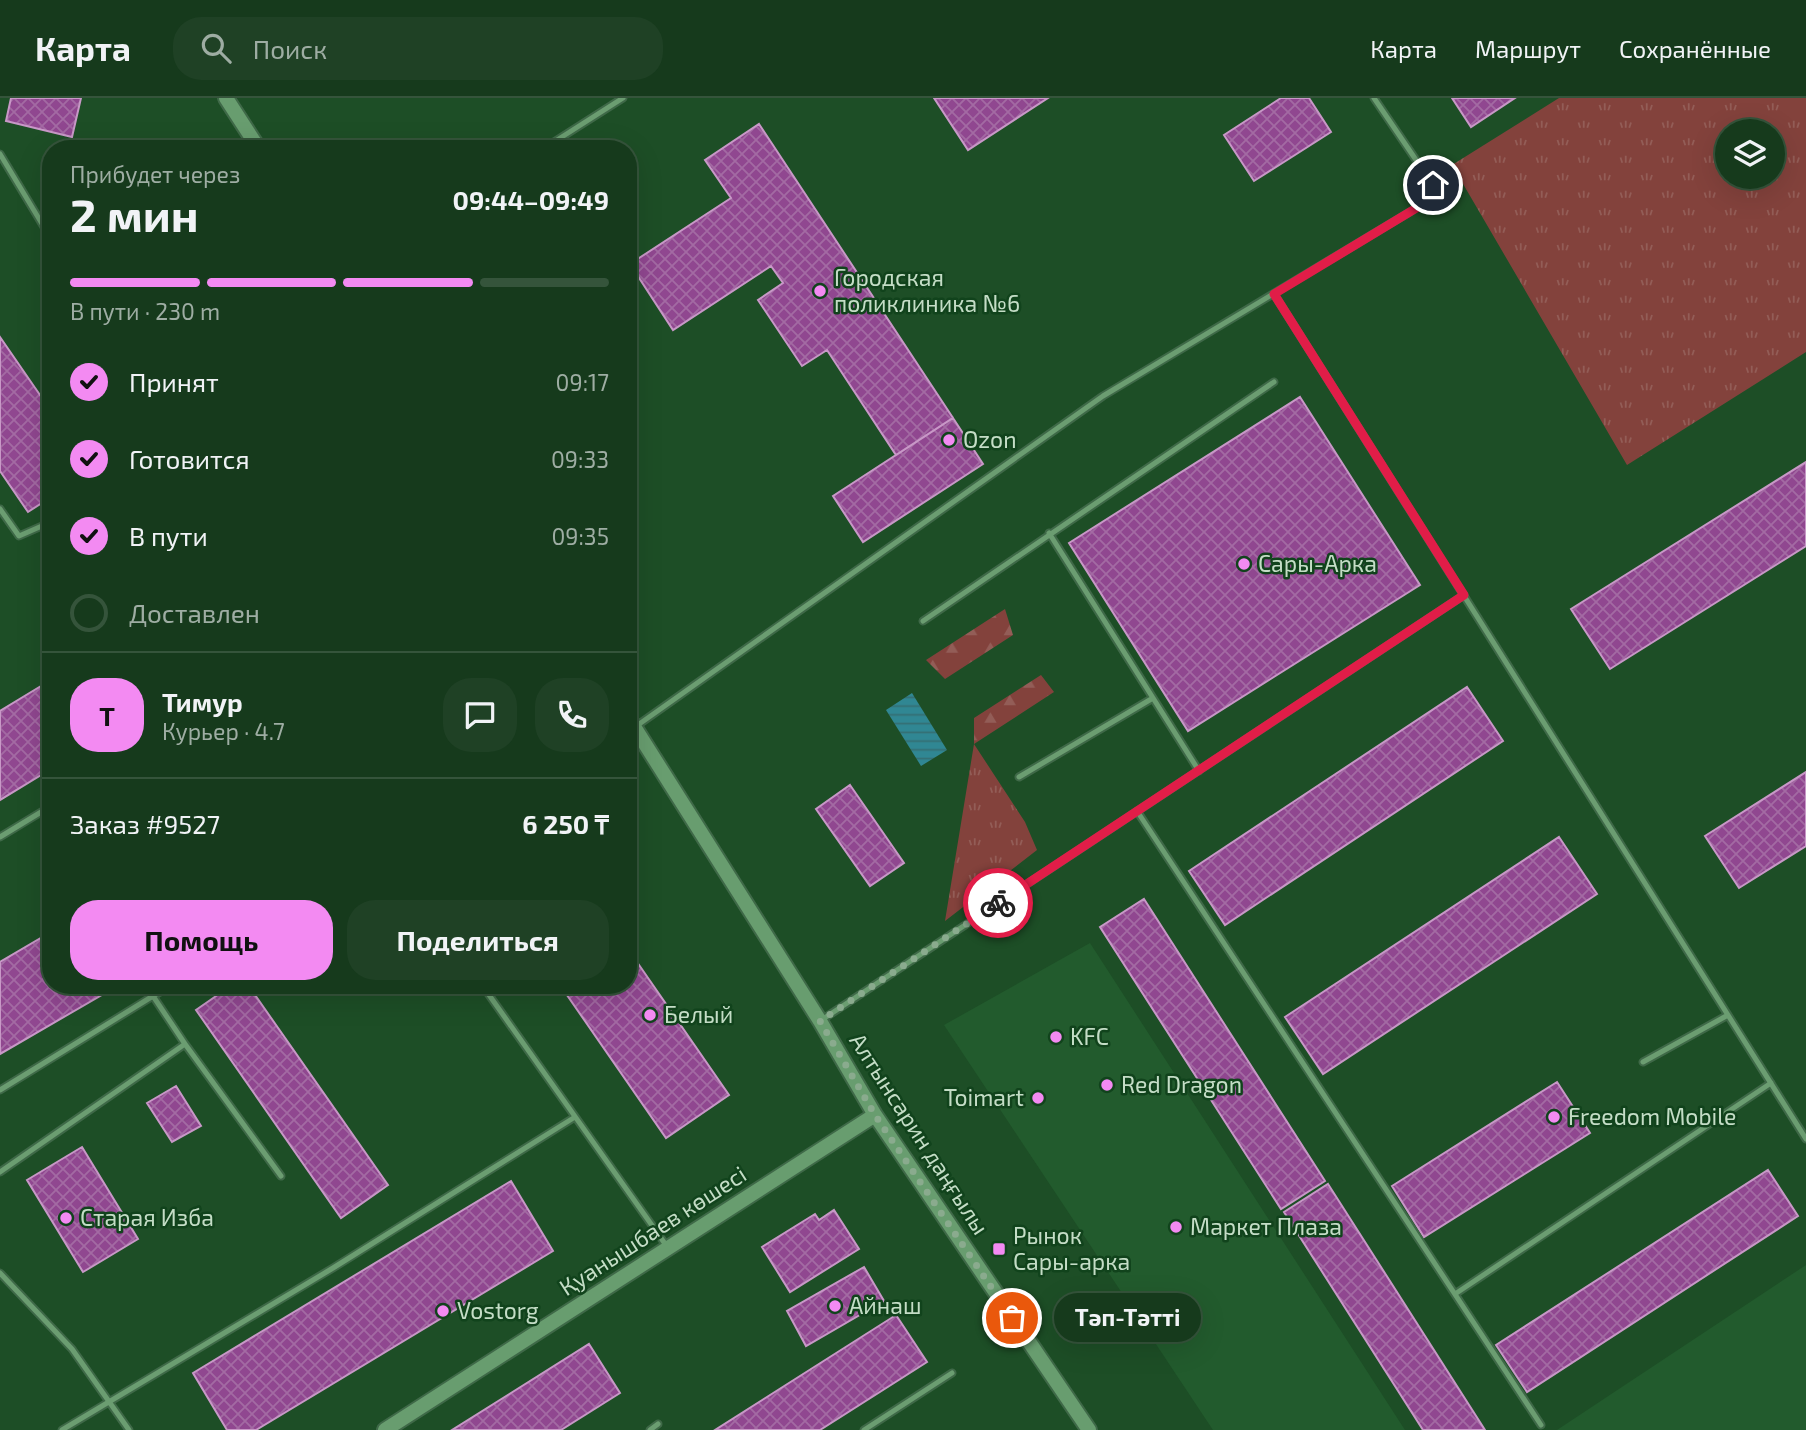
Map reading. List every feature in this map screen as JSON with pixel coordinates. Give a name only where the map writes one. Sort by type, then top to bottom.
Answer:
[{"type":"main road","points":[[226,98],[252,140]]},
{"type":"main road","name":"Алтынсарин даңғылы","points":[[637,730],[820,1021],[875,1115],[1089,1430]]},
{"type":"main road","name":"Қуанышбаев көшесі","points":[[385,1430],[875,1115]]},
{"type":"lane","points":[[557,140],[623,98]]},
{"type":"lane","points":[[637,719],[1103,396],[1428,201],[1433,194],[1433,185],[1374,98]]},
{"type":"lane","points":[[0,154],[42,224]]},
{"type":"lane","points":[[1274,294],[1806,1139]]},
{"type":"lane","points":[[923,621],[1274,382]]},
{"type":"lane","points":[[0,509],[19,536],[42,526]]},
{"type":"lane","points":[[1049,534],[1199,771]]},
{"type":"lane","points":[[820,1021],[1464,595]]},
{"type":"lane","points":[[1018,777],[1153,698]]},
{"type":"lane","points":[[0,837],[42,811]]},
{"type":"lane","points":[[1138,811],[1541,1424]]},
{"type":"lane","points":[[0,1090],[156,994]]},
{"type":"lane","points":[[488,994],[668,1248]]},
{"type":"lane","points":[[153,996],[281,1176]]},
{"type":"lane","points":[[1643,1062],[1728,1015]]},
{"type":"lane","points":[[0,1172],[186,1044]]},
{"type":"lane","points":[[1455,1294],[1771,1083]]},
{"type":"lane","points":[[62,1430],[333,1268],[575,1117]]},
{"type":"lane","points":[[0,1273],[72,1349],[129,1430]]},
{"type":"lane","points":[[864,1430],[952,1373]]},
{"type":"lane","points":[[650,1430],[658,1424]]},
{"type":"shaded area","name":"Маркет Плаза","points":[[1090,943],[1405,1430],[1213,1430],[944,1025]]},
{"type":"shaded area","points":[[1806,1265],[1806,1430],[1557,1430]]},
{"type":"green space","points":[[1559,98],[1806,98],[1806,352],[1627,465],[1452,165]]},
{"type":"green space","points":[[1005,609],[1013,635],[945,679],[926,660]]},
{"type":"green space","points":[[1041,675],[1054,692],[974,744],[974,718]]},
{"type":"green space","points":[[974,744],[1025,822],[1037,850],[945,921]]},
{"type":"water","points":[[912,693],[947,750],[921,766],[886,710]]},
{"type":"building","points":[[11,98],[81,98],[72,137],[6,121]]},
{"type":"building","points":[[934,98],[1048,98],[968,150]]},
{"type":"building","points":[[1281,98],[1309,98],[1331,132],[1254,181],[1224,135]]},
{"type":"building","points":[[1452,98],[1515,98],[1471,127]]},
{"type":"building","name":"Городская поликлиника №6","points":[[759,124],[953,418],[896,455],[827,350],[802,366],[758,300],[783,283],[771,266],[673,330],[637,275],[637,259],[731,198],[705,160]]},
{"type":"building","points":[[0,337],[42,398],[42,503],[28,512],[0,471]]},
{"type":"building","name":"Сары-Арка","points":[[1300,397],[1420,585],[1188,731],[1069,543]]},
{"type":"building","points":[[953,418],[983,464],[863,542],[833,496]]},
{"type":"building","points":[[1806,462],[1806,546],[1610,669],[1571,609]]},
{"type":"building","points":[[42,685],[42,774],[0,800],[0,711]]},
{"type":"building","points":[[1467,687],[1503,741],[1225,925],[1189,871]]},
{"type":"building","points":[[1806,772],[1806,846],[1739,888],[1705,836]]},
{"type":"building","points":[[850,785],[904,863],[870,886],[816,809]]},
{"type":"building","points":[[1559,837],[1597,894],[1323,1074],[1285,1017]]},
{"type":"building","points":[[1144,899],[1325,1181],[1281,1209],[1100,927]]},
{"type":"building","points":[[42,937],[42,994],[103,994],[0,1054],[0,962]]},
{"type":"building","points":[[637,962],[729,1095],[666,1138],[566,994],[637,994]]},
{"type":"building","points":[[219,994],[254,994],[388,1185],[341,1218],[196,1010]]},
{"type":"building","points":[[1557,1082],[1590,1133],[1424,1237],[1392,1186]]},
{"type":"building","points":[[176,1086],[201,1126],[172,1142],[147,1103]]},
{"type":"building","points":[[82,1147],[138,1239],[83,1272],[27,1180]]},
{"type":"building","points":[[1768,1170],[1798,1216],[1527,1392],[1496,1345]]},
{"type":"building","points":[[511,1181],[553,1251],[256,1430],[227,1430],[193,1373]]},
{"type":"building","points":[[1328,1184],[1485,1430],[1423,1430],[1284,1212]]},
{"type":"building","points":[[834,1210],[859,1249],[790,1292],[762,1247],[815,1214],[819,1220]]},
{"type":"building","name":"Айнаш","points":[[864,1267],[884,1301],[806,1346],[787,1311]]},
{"type":"building","points":[[896,1315],[927,1362],[820,1430],[715,1430]]},
{"type":"building","points":[[589,1344],[620,1393],[561,1430],[452,1430]]},
{"type":"way so far","points":[[998,903],[820,1021],[875,1115],[1012,1318]]},
{"type":"place","name":"Городская поликлиника №6","points":[[820,291]]},
{"type":"place","name":"Ozon","points":[[949,440]]},
{"type":"place","name":"Сары-Арка","points":[[1244,564]]},
{"type":"place","name":"Белый","points":[[650,1015]]},
{"type":"place","name":"KFC","points":[[1056,1037]]},
{"type":"place","name":"Red Dragon","points":[[1107,1085]]},
{"type":"place","name":"Toimart","points":[[1038,1098]]},
{"type":"place","name":"Freedom Mobile","points":[[1554,1117]]},
{"type":"place","name":"Старая Изба","points":[[66,1218]]},
{"type":"place","name":"Маркет Плаза","points":[[1176,1227]]},
{"type":"place","name":"Рынок Сары-арка","points":[[999,1249]]},
{"type":"place","name":"Айнаш","points":[[835,1306]]},
{"type":"place","name":"Vostorg","points":[[443,1311]]},
{"type":"place","name":"Тәп-Тәтті","points":[[1012,1318]]},
{"type":"route","points":[[998,903],[1464,595],[1274,294],[1428,201],[1433,194],[1433,185]]}]
